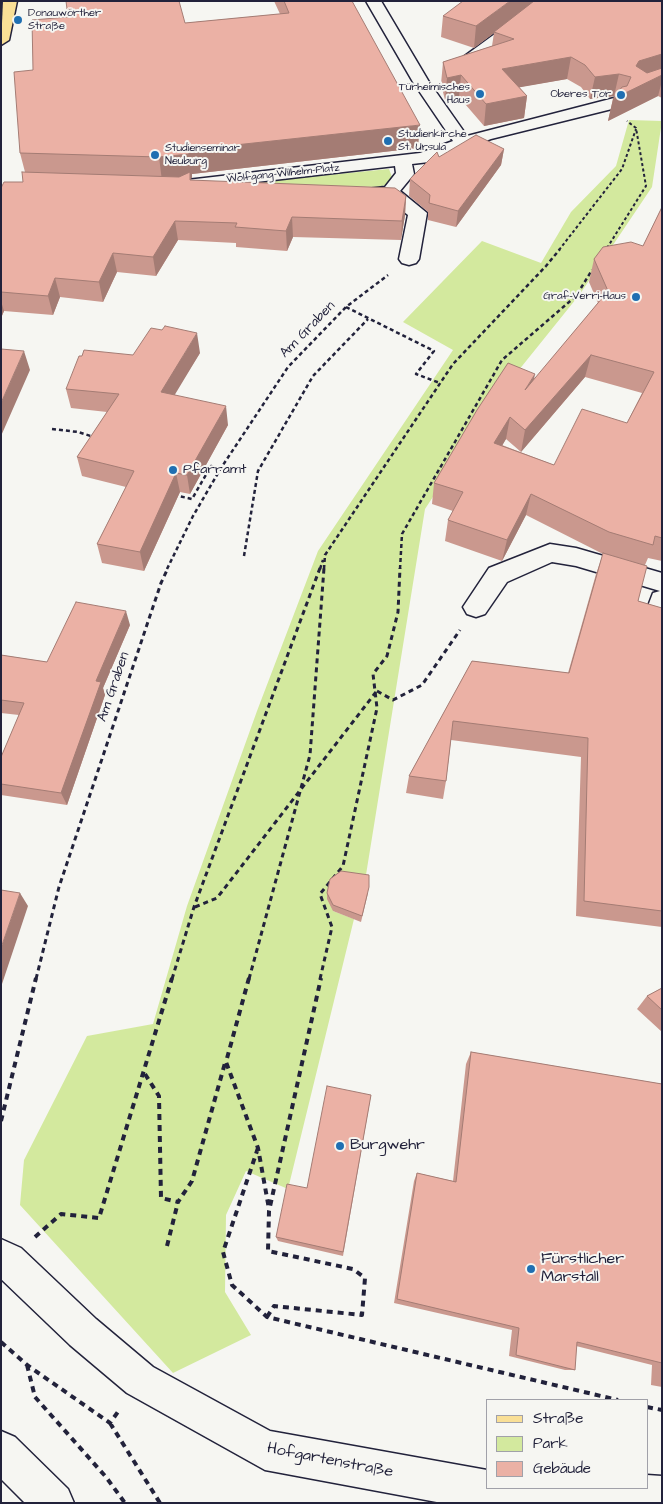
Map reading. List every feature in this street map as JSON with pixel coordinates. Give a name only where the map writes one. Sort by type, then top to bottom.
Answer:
[{"type":"main road","points":[[1,40],[10,1]]},
{"type":"street","points":[[373,1],[433,80],[463,143]]},
{"type":"street","points":[[433,80],[472,59],[550,1]]},
{"type":"street","name":"Wolfgang-Wilhelm-Platz","points":[[271,193],[173,187],[403,161],[437,154],[463,143],[614,104]]},
{"type":"street","points":[[390,192],[405,174],[403,161]]},
{"type":"street","points":[[340,196],[390,192],[418,213],[409,259]]},
{"type":"street","points":[[476,607],[498,574],[550,553],[576,557],[662,582]]},
{"type":"street","points":[[662,600],[658,614],[662,615]]},
{"type":"street","name":"Hofgartenstraße","points":[[5,1259],[83,1332],[140,1380],[265,1450],[481,1490],[662,1496]]},
{"type":"street","points":[[1,1451],[54,1503]]},
{"type":"path","points":[[5,1259],[61,1214],[100,1218],[194,907],[325,555],[453,364],[546,266],[622,169],[636,128],[646,186],[606,249]]},
{"type":"path","name":"Am Graben","points":[[1,1121],[59,887],[161,583],[193,516],[221,468],[288,367],[346,307],[409,259]]},
{"type":"path","points":[[267,1317],[274,1306],[362,1316],[365,1278],[353,1269],[268,1251],[269,1211],[332,927],[320,894],[343,866],[377,708],[373,674],[387,656],[398,612],[402,534],[502,360],[576,296],[596,264]]},
{"type":"path","name":"Am Graben","points":[[346,307],[434,351],[416,374],[440,383]]},
{"type":"path","points":[[244,556],[258,471],[313,376],[368,319]]},
{"type":"path","points":[[52,430],[78,432],[98,439]]},
{"type":"path","points":[[167,494],[192,500],[211,466],[221,468]]},
{"type":"path","points":[[167,1246],[178,1202],[192,1181],[310,755],[325,555]]},
{"type":"path","points":[[376,691],[393,700],[422,685],[476,607]]},
{"type":"path","points":[[194,907],[217,898],[376,691]]},
{"type":"path","points":[[226,1062],[258,1148],[269,1211]]},
{"type":"path","points":[[145,1074],[159,1096],[162,1198],[178,1202]]},
{"type":"path","points":[[258,1148],[223,1252],[232,1285],[267,1317],[614,1399]]},
{"type":"path","points":[[1,1342],[27,1365],[110,1423],[160,1503]]},
{"type":"path","points":[[27,1365],[35,1397],[106,1477],[125,1503]]},
{"type":"path","points":[[110,1423],[140,1380]]},
{"type":"path","points":[[648,1407],[662,1410]]},
{"type":"green space","points":[[629,120],[662,121],[652,187],[580,294],[506,386],[425,509],[365,881],[333,911],[354,919],[288,1189],[246,1171],[226,1215],[225,1292],[251,1335],[173,1373],[20,1205],[24,1160],[87,1036],[153,1024],[187,906],[257,711],[318,551],[453,350],[403,322],[482,241],[541,263],[571,212],[616,166]]},
{"type":"green space","points":[[389,169],[392,177],[388,184],[379,187],[226,185]]},
{"type":"building","points":[[66,1],[179,1],[185,23],[289,13],[284,1],[352,1],[420,125],[189,150],[189,154],[159,157],[20,153],[14,72],[33,70],[32,20],[68,17]]},
{"type":"building","points":[[463,1],[510,1],[476,26],[443,16]]},
{"type":"building","points":[[534,1],[662,1],[662,54],[639,61],[636,66],[647,73],[662,68],[662,75],[613,99],[622,87],[627,86],[631,77],[619,74],[595,77],[585,65],[571,57],[502,69],[527,96],[486,104],[461,75],[447,78],[443,62],[514,39],[494,32]]},
{"type":"building","points":[[476,135],[504,149],[458,211],[429,203],[430,195],[410,179],[437,152],[439,157]]},
{"type":"building","points":[[22,172],[179,177],[190,172],[190,180],[395,188],[406,196],[402,221],[292,217],[286,231],[235,227],[237,223],[175,221],[153,257],[113,253],[99,282],[55,278],[48,296],[1,292],[1,188],[4,182],[23,182]]},
{"type":"building","points":[[662,207],[662,538],[655,536],[653,545],[609,532],[531,494],[507,540],[448,520],[463,492],[434,483],[477,410],[508,363],[535,374],[525,390],[608,291],[594,259],[603,247],[631,242],[643,246]],"holes":[[[591,355],[654,372],[627,423],[582,409],[554,465],[494,443],[510,417],[525,430]]]},
{"type":"building","points":[[165,326],[197,333],[161,392],[226,406],[187,475],[176,473],[140,552],[97,544],[134,471],[77,457],[119,394],[66,389],[79,356],[82,356],[84,350],[133,355],[151,328],[162,330]]},
{"type":"building","points":[[1,349],[24,351],[1,403]]},
{"type":"building","points":[[603,553],[647,566],[638,601],[662,608],[662,911],[584,901],[588,738],[453,721],[446,781],[409,776],[472,661],[569,673]]},
{"type":"building","points":[[76,602],[126,611],[96,681],[101,682],[61,793],[1,784],[1,757],[24,703],[1,700],[1,655],[47,662]]},
{"type":"building","points":[[341,871],[369,875],[369,887],[362,916],[333,905],[327,893],[330,879]]},
{"type":"building","points":[[1,890],[20,893],[1,948]]},
{"type":"building","points":[[662,988],[662,1010],[647,996]]},
{"type":"building","points":[[471,1052],[662,1084],[662,1363],[577,1342],[575,1370],[516,1355],[519,1328],[397,1299],[417,1173],[456,1182]]},
{"type":"building","name":"Burgwehr","points":[[327,1086],[371,1095],[343,1252],[276,1237],[287,1184],[307,1188]]},
{"type":"place","name":"Donauwörther Straße","points":[[18,20]]},
{"type":"place","name":"Türheimisches Haus","points":[[480,94]]},
{"type":"place","name":"Oberes Tor","points":[[621,95]]},
{"type":"place","name":"Studienkirche St. Ursula","points":[[388,141]]},
{"type":"place","name":"Studienseminar Neuburg","points":[[155,155]]},
{"type":"place","name":"Graf-Verri-Haus","points":[[636,297]]},
{"type":"place","name":"Pfarramt","points":[[173,470]]},
{"type":"place","name":"Burgwehr","points":[[340,1146]]},
{"type":"place","name":"Fürstlicher Marstall","points":[[531,1269]]}]
